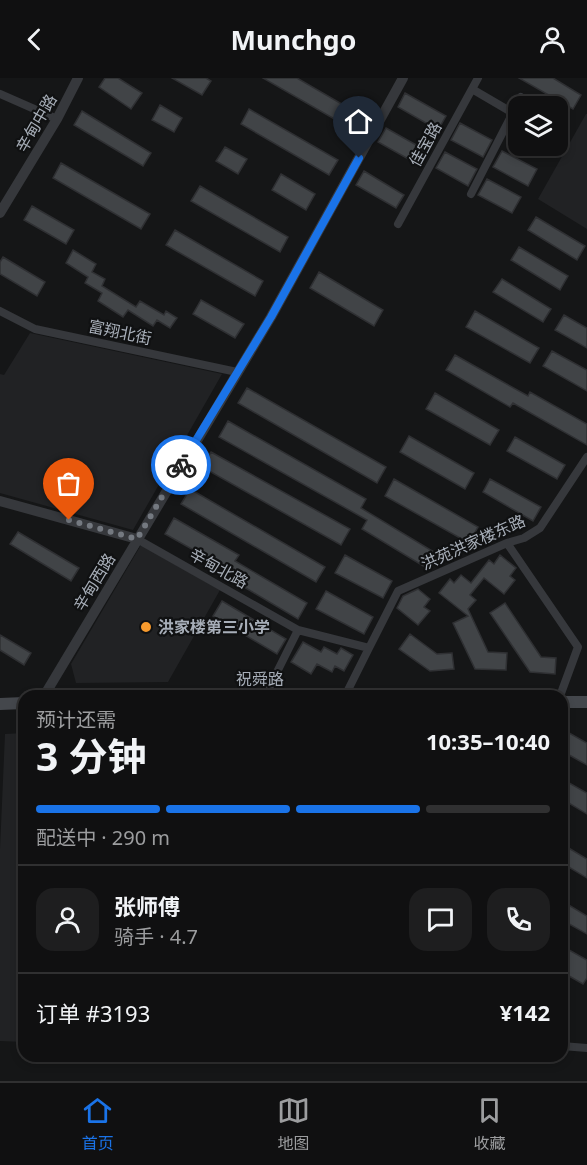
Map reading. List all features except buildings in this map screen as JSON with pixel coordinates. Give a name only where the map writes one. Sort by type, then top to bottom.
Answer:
[{"type":"main road","points":[[568,702],[587,702]]},
{"type":"main road","points":[[0,704],[18,703]]},
{"type":"street","name":"辛甸中路","points":[[0,213],[57,119],[78,78]]},
{"type":"street","name":"辛甸西路","points":[[48,690],[271,317],[403,78]]},
{"type":"street","name":"佳宝路","points":[[398,224],[478,78]]},
{"type":"street","points":[[472,89],[508,110]]},
{"type":"street","points":[[0,94],[57,119]]},
{"type":"street","points":[[471,194],[508,123]]},
{"type":"street","name":"富翔北街","points":[[0,311],[35,329],[237,372]]},
{"type":"street","name":"洪苑洪家楼东路","points":[[369,648],[398,591],[507,543],[524,538],[540,528],[587,457]]},
{"type":"street","name":"辛甸北路","points":[[0,501],[137,539],[298,630],[369,648]]},
{"type":"street","points":[[507,543],[578,647],[562,690]]},
{"type":"street","points":[[268,690],[298,630]]},
{"type":"street","points":[[348,690],[369,648]]},
{"type":"street","points":[[568,1046],[587,1048]]},
{"type":"shaded area","points":[[587,114],[587,229],[538,199],[562,156],[568,156],[568,146]]},
{"type":"shaded area","points":[[30,333],[222,374],[133,530],[0,493],[0,374],[4,375]]},
{"type":"shaded area","name":"洪家楼第三小学","points":[[141,545],[220,590],[168,682],[76,683],[71,664]]},
{"type":"shaded area","points":[[18,733],[18,1042],[0,1041],[0,849],[5,734]]},
{"type":"way so far","points":[[69,520],[137,539],[181,465]]},
{"type":"place","name":"洪家楼第三小学","points":[[146,627]]},
{"type":"route","points":[[181,465],[271,317],[359,158]]}]
